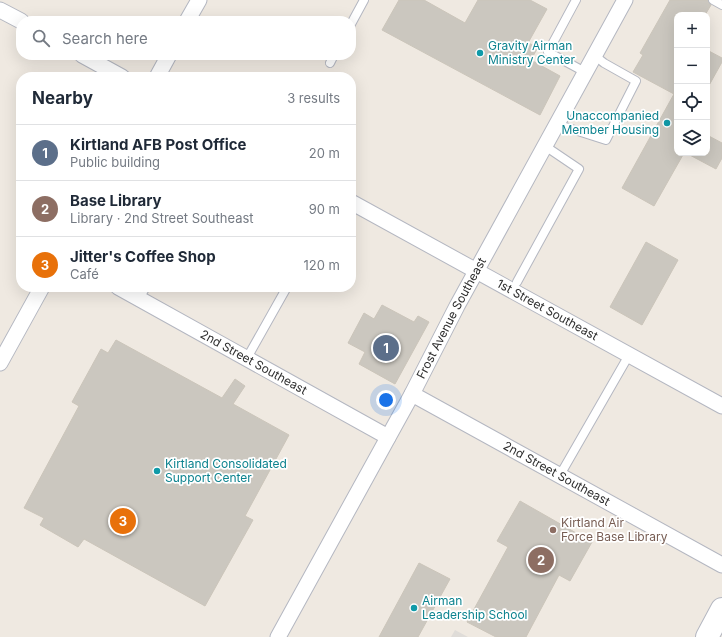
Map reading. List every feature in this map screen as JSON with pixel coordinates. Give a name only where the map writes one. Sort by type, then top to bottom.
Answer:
[{"type":"street","points":[[191,16],[199,0]]},
{"type":"street","name":"Frost Avenue Southeast","points":[[278,637],[412,394],[476,270],[625,0]]},
{"type":"street","points":[[0,10],[16,18]]},
{"type":"street","points":[[91,60],[113,72]]},
{"type":"street","points":[[160,72],[166,60]]},
{"type":"street","name":"1st Street Southeast","points":[[356,205],[722,406]]},
{"type":"street","points":[[0,363],[39,292]]},
{"type":"street","name":"2nd Street Southeast","points":[[142,293],[247,358],[388,437]]},
{"type":"street","name":"2nd Street Southeast","points":[[412,394],[722,565]]},
{"type":"lane","points":[[355,16],[364,0]]},
{"type":"lane","points":[[576,0],[548,52],[585,72]]},
{"type":"lane","points":[[713,0],[722,5]]},
{"type":"lane","points":[[556,124],[606,140],[636,81],[604,63],[594,55]]},
{"type":"lane","points":[[517,282],[579,169],[544,146]]},
{"type":"lane","points":[[247,358],[284,292]]},
{"type":"lane","points":[[560,475],[629,355]]},
{"type":"shaded area","points":[[455,630],[468,637],[451,637]]},
{"type":"building","name":"Gravity Airman Ministry Center","points":[[399,0],[424,0],[465,23],[478,0],[530,0],[547,9],[528,43],[538,47],[531,60],[560,76],[540,115],[382,30]]},
{"type":"building","name":"Unaccompanied Member Housing","points":[[670,0],[708,0],[711,5],[707,12],[674,12],[674,94],[633,72],[643,55],[640,53]]},
{"type":"building","points":[[710,52],[722,58],[722,62],[710,84]]},
{"type":"building","name":"Unaccompanied Member Housing","points":[[674,94],[674,156],[682,156],[654,206],[622,188]]},
{"type":"building","points":[[710,137],[722,143],[722,158],[716,169],[692,156],[710,156]]},
{"type":"building","points":[[646,242],[678,260],[642,325],[610,307]]},
{"type":"building","points":[[382,305],[414,322],[418,316],[429,322],[395,384],[359,364],[365,352],[348,343],[364,313],[374,319]]},
{"type":"building","name":"Kirtland Consolidated Support Center","points":[[116,340],[222,398],[235,379],[245,386],[233,404],[289,435],[245,516],[253,520],[205,606],[84,539],[78,547],[40,525],[44,518],[24,508],[79,406],[72,402],[101,349],[108,353]]},
{"type":"building","points":[[520,501],[592,542],[570,581],[559,575],[526,637],[496,637],[467,622],[508,547],[497,541]]},
{"type":"building","name":"Airman Leadership School","points":[[419,563],[450,579],[418,637],[379,637]]},
{"type":"place","name":"Gravity Airman Ministry Center","points":[[480,53]]},
{"type":"place","name":"Unaccompanied Member Housing","points":[[667,123]]},
{"type":"place","name":"Kirtland AFB Post Office","points":[[386,348]]},
{"type":"place","name":"Kirtland Consolidated Support Center","points":[[157,471]]},
{"type":"place","name":"Jitter's Coffee Shop","points":[[123,521]]},
{"type":"place","name":"Kirtland Air Force Base Library","points":[[553,530]]},
{"type":"place","name":"Base Library","points":[[541,560]]},
{"type":"place","name":"Airman Leadership School","points":[[414,608]]}]
